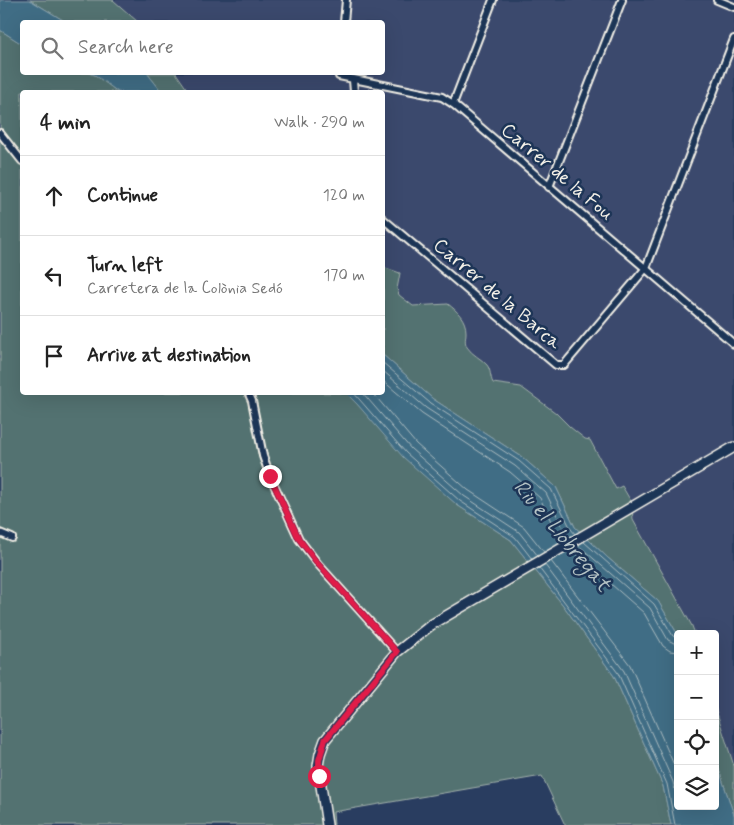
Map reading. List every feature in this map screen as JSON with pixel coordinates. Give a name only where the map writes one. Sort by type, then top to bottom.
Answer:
[{"type":"main road","points":[[326,825],[318,766],[321,749],[340,720],[397,652],[431,625],[734,447]]},
{"type":"street","points":[[344,20],[346,0]]},
{"type":"street","points":[[453,104],[493,0]]},
{"type":"street","points":[[549,188],[622,0]]},
{"type":"street","points":[[717,0],[734,6]]},
{"type":"street","name":"Carrer de la Barca","points":[[385,221],[556,365],[564,365],[646,268],[734,39]]},
{"type":"street","name":"Carrer de la Fou","points":[[339,75],[352,80],[442,97],[453,104],[549,188],[734,344]]},
{"type":"street","points":[[352,80],[354,90]]},
{"type":"street","points":[[0,133],[20,159]]},
{"type":"street","points":[[249,395],[263,456],[270,476],[299,539],[318,564],[397,652]]},
{"type":"street","points":[[0,533],[12,538]]},
{"type":"shaded area","points":[[113,0],[734,0],[734,766],[719,719],[719,630],[694,630],[633,520],[632,503],[623,486],[616,489],[590,440],[585,439],[556,413],[522,387],[493,383],[489,368],[470,351],[447,304],[413,306],[399,295],[397,289],[400,273],[385,268],[385,90],[188,90],[177,75],[385,75],[385,20],[136,20]]},
{"type":"green space","points":[[30,0],[113,0],[136,20],[63,20]]},
{"type":"green space","points":[[0,30],[20,43],[20,75],[95,75],[115,90],[20,90],[20,395],[348,395],[457,505],[511,540],[563,605],[614,676],[663,786],[671,825],[565,825],[542,776],[333,812],[334,825],[0,825]]},
{"type":"green space","points":[[149,75],[177,75],[188,90],[160,90]]},
{"type":"green space","points":[[385,268],[400,273],[397,289],[399,295],[413,306],[448,304],[458,313],[466,327],[465,341],[467,347],[487,365],[493,383],[521,387],[556,413],[585,439],[590,440],[616,489],[622,486],[632,503],[633,520],[694,630],[675,630],[658,601],[575,527],[556,487],[522,457],[433,399],[385,357]]},
{"type":"green space","points":[[719,719],[734,766],[734,815],[719,770]]},
{"type":"water","points":[[0,0],[30,0],[63,20],[20,20],[20,43],[0,30]]},
{"type":"water","points":[[95,75],[149,75],[160,90],[115,90]]},
{"type":"water","name":"Riu el Llobregat","points":[[385,357],[433,399],[522,457],[556,487],[575,527],[658,601],[675,630],[674,810],[719,810],[719,770],[734,815],[734,825],[671,825],[663,786],[614,676],[563,605],[511,540],[457,505],[403,457],[348,395],[385,395]]},
{"type":"route","points":[[270,476],[299,539],[318,564],[397,652],[325,740],[321,749],[318,766],[319,776]]}]
